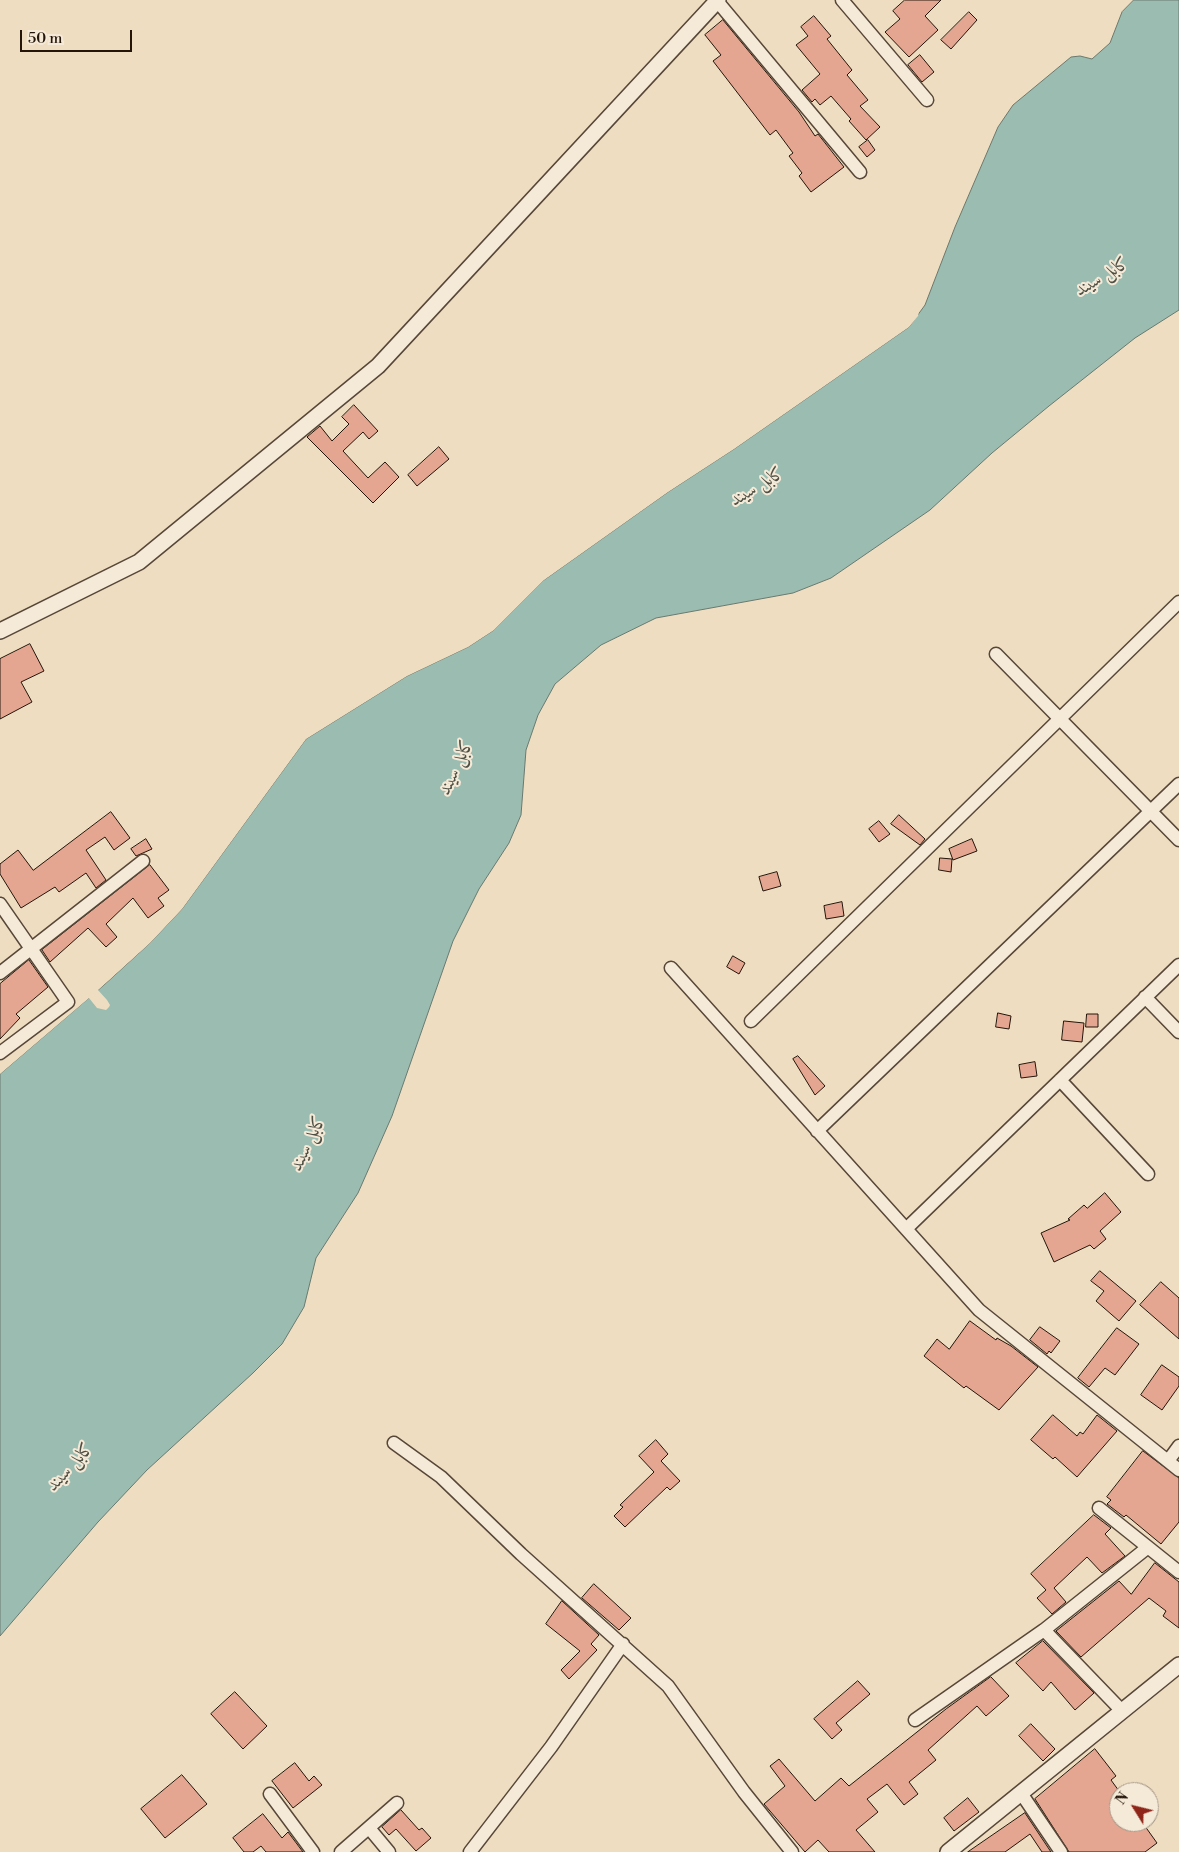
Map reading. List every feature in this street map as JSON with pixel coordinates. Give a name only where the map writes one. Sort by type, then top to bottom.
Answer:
[{"type":"street","points":[[842,0],[927,100]]},
{"type":"street","points":[[0,631],[139,562],[378,366],[718,1],[860,172]]},
{"type":"street","points":[[751,1021],[1179,602]]},
{"type":"street","points":[[996,654],[1179,840]]},
{"type":"street","points":[[817,1131],[1179,784]]},
{"type":"street","points":[[0,973],[143,861]]},
{"type":"street","points":[[0,904],[68,1002],[0,1053]]},
{"type":"street","points":[[906,1229],[1179,965]]},
{"type":"street","points":[[671,968],[979,1310],[1179,1470]]},
{"type":"street","points":[[1145,997],[1179,1032]]},
{"type":"street","points":[[1060,1080],[1148,1174]]},
{"type":"street","points":[[394,1443],[441,1477],[521,1554],[668,1686],[744,1792],[792,1852]]},
{"type":"street","points":[[1168,1461],[1179,1446]]},
{"type":"street","points":[[1099,1508],[1179,1572]]},
{"type":"street","points":[[915,1720],[1044,1630],[1147,1548]]},
{"type":"street","points":[[1044,1630],[1122,1711]]},
{"type":"street","points":[[470,1852],[550,1746],[623,1644]]},
{"type":"street","points":[[948,1852],[1179,1665]]},
{"type":"street","points":[[1021,1793],[1061,1852]]},
{"type":"street","points":[[270,1794],[313,1852]]},
{"type":"street","points":[[341,1852],[397,1803]]},
{"type":"street","points":[[369,1828],[389,1852]]},
{"type":"water","name":"کابل سيند","points":[[1134,0],[1179,0],[1179,310],[1135,338],[1049,406],[992,453],[930,510],[831,578],[793,593],[656,618],[601,645],[555,684],[538,715],[526,750],[521,815],[509,843],[479,889],[453,941],[392,1116],[358,1193],[316,1258],[304,1307],[282,1344],[147,1470],[98,1522],[0,1636],[0,1074],[104,985],[150,943],[182,909],[306,739],[407,676],[468,647],[494,630],[544,580],[668,492],[734,449],[909,327],[925,305],[955,227],[998,127],[1013,105],[1071,57],[1080,56],[1092,59],[1110,43],[1122,12]]},
{"type":"pier","points":[[919,311],[918,316],[909,327],[734,449],[668,492],[544,580],[494,630],[468,647],[407,676],[306,739],[182,909],[150,943],[98,990],[107,1000],[110,1005],[109,1007],[106,1010],[97,1008],[89,998],[0,1074],[0,1070],[57,1024],[148,941],[180,907],[298,742],[304,737],[406,674],[467,645],[493,628],[543,578],[666,490],[732,447],[907,325]]},
{"type":"building","points":[[905,0],[941,0],[925,16],[938,30],[909,57],[885,32],[900,19],[893,11]]},
{"type":"building","points":[[969,12],[977,20],[951,49],[941,40]]},
{"type":"building","points":[[814,16],[831,36],[827,39],[852,70],[847,75],[868,100],[860,106],[880,127],[866,140],[831,96],[820,105],[815,99],[812,102],[802,90],[820,74],[796,45],[808,36],[801,27]]},
{"type":"building","points":[[723,20],[799,112],[815,136],[818,134],[844,167],[811,192],[799,176],[802,173],[789,156],[793,153],[776,130],[770,135],[713,61],[721,55],[705,35]]},
{"type":"building","points":[[920,55],[934,72],[922,82],[908,65]]},
{"type":"building","points":[[868,140],[875,150],[867,157],[859,147]]},
{"type":"building","points":[[354,405],[378,431],[369,439],[363,432],[343,451],[368,478],[385,462],[399,477],[373,503],[307,437],[320,426],[332,441],[349,424],[342,417]]},
{"type":"building","points":[[439,447],[449,459],[417,486],[408,475]]},
{"type":"building","points":[[30,644],[44,671],[21,682],[32,702],[0,719],[0,659]]},
{"type":"building","points":[[111,812],[130,838],[114,850],[105,837],[86,850],[106,880],[96,888],[86,873],[59,892],[55,887],[21,908],[0,874],[0,864],[18,850],[33,870]]},
{"type":"building","points":[[899,815],[925,839],[920,845],[891,824]]},
{"type":"building","points":[[879,821],[890,834],[879,842],[869,829]]},
{"type":"building","points":[[146,839],[152,849],[136,856],[131,849]]},
{"type":"building","points":[[972,839],[977,851],[953,860],[949,849]]},
{"type":"building","points":[[940,858],[952,859],[951,872],[939,870]]},
{"type":"building","points":[[150,865],[169,890],[158,898],[164,906],[148,918],[133,898],[106,924],[117,937],[106,947],[88,928],[50,962],[42,950]]},
{"type":"building","points":[[777,872],[781,886],[763,891],[759,877]]},
{"type":"building","points":[[842,902],[844,916],[826,919],[824,906]]},
{"type":"building","points":[[733,956],[745,963],[739,974],[727,967]]},
{"type":"building","points":[[29,960],[48,987],[16,1014],[20,1018],[0,1039],[0,984]]},
{"type":"building","points":[[998,1013],[1011,1016],[1009,1029],[996,1027]]},
{"type":"building","points":[[1087,1014],[1098,1014],[1098,1027],[1086,1027]]},
{"type":"building","points":[[1064,1021],[1084,1023],[1082,1042],[1062,1040]]},
{"type":"building","points":[[798,1056],[825,1086],[815,1095],[793,1059]]},
{"type":"building","points":[[1035,1062],[1037,1076],[1021,1078],[1019,1065]]},
{"type":"building","points":[[1105,1193],[1121,1212],[1100,1231],[1106,1239],[1094,1249],[1090,1245],[1054,1262],[1041,1233],[1070,1220],[1068,1219],[1084,1205],[1087,1208]]},
{"type":"building","points":[[1100,1271],[1136,1301],[1119,1321],[1096,1301],[1104,1291],[1091,1281]]},
{"type":"building","points":[[1161,1282],[1179,1298],[1179,1339],[1140,1305]]},
{"type":"building","points":[[970,1321],[996,1340],[997,1338],[1011,1346],[1038,1367],[999,1410],[966,1386],[964,1388],[924,1356],[937,1339],[949,1349]]},
{"type":"building","points":[[1040,1327],[1060,1341],[1051,1353],[1049,1351],[1047,1354],[1030,1340]]},
{"type":"building","points":[[1117,1328],[1139,1344],[1115,1375],[1105,1368],[1089,1387],[1078,1378]]},
{"type":"building","points":[[1162,1365],[1179,1377],[1179,1386],[1162,1410],[1141,1395]]},
{"type":"building","points":[[1053,1415],[1077,1436],[1080,1432],[1083,1434],[1097,1415],[1117,1431],[1077,1477],[1055,1457],[1053,1459],[1031,1440]]},
{"type":"building","points":[[656,1440],[668,1454],[661,1461],[680,1481],[670,1490],[667,1487],[625,1527],[614,1516],[623,1507],[620,1505],[654,1472],[639,1456]]},
{"type":"building","points":[[1143,1451],[1179,1478],[1179,1522],[1161,1544],[1126,1515],[1124,1517],[1107,1504],[1111,1500],[1107,1497]]},
{"type":"building","points":[[1094,1515],[1111,1528],[1105,1534],[1125,1556],[1102,1573],[1087,1557],[1054,1588],[1066,1602],[1052,1614],[1037,1598],[1046,1590],[1031,1574]]},
{"type":"building","points":[[1155,1563],[1179,1582],[1179,1628],[1163,1616],[1166,1611],[1149,1598],[1081,1657],[1056,1631],[1119,1581],[1131,1594]]},
{"type":"building","points":[[594,1584],[631,1618],[619,1630],[582,1598]]},
{"type":"building","points":[[562,1601],[599,1635],[591,1644],[597,1650],[569,1679],[561,1670],[580,1651],[546,1624]]},
{"type":"building","points":[[1043,1641],[1094,1693],[1075,1710],[1051,1682],[1043,1691],[1016,1663]]},
{"type":"building","points":[[991,1677],[1009,1696],[986,1716],[977,1706],[928,1750],[936,1760],[909,1782],[918,1794],[904,1805],[887,1784],[867,1799],[878,1812],[856,1830],[875,1852],[829,1852],[818,1840],[805,1852],[764,1804],[785,1786],[770,1766],[779,1759],[815,1801],[841,1778],[849,1786],[946,1709]]},
{"type":"building","points":[[858,1681],[870,1694],[836,1723],[842,1730],[832,1739],[814,1719]]},
{"type":"building","points":[[235,1692],[267,1726],[243,1749],[211,1714]]},
{"type":"building","points":[[1031,1724],[1055,1749],[1043,1761],[1019,1736]]},
{"type":"building","points":[[1095,1749],[1116,1776],[1111,1780],[1112,1782],[1109,1782],[1109,1832],[1149,1832],[1157,1843],[1145,1852],[1069,1852],[1035,1799]]},
{"type":"building","points":[[295,1763],[309,1781],[314,1776],[322,1785],[293,1808],[272,1781]]},
{"type":"building","points":[[182,1775],[207,1804],[165,1838],[141,1809]]},
{"type":"building","points":[[968,1798],[979,1812],[954,1831],[944,1818]]},
{"type":"building","points":[[401,1810],[419,1830],[422,1828],[431,1838],[416,1851],[396,1829],[389,1835],[382,1827]]},
{"type":"building","points":[[1025,1813],[1051,1852],[1042,1852],[1030,1834],[1005,1852],[968,1852]]},
{"type":"building","points":[[263,1814],[282,1838],[288,1832],[303,1852],[266,1852],[261,1846],[253,1852],[244,1852],[233,1838]]}]
